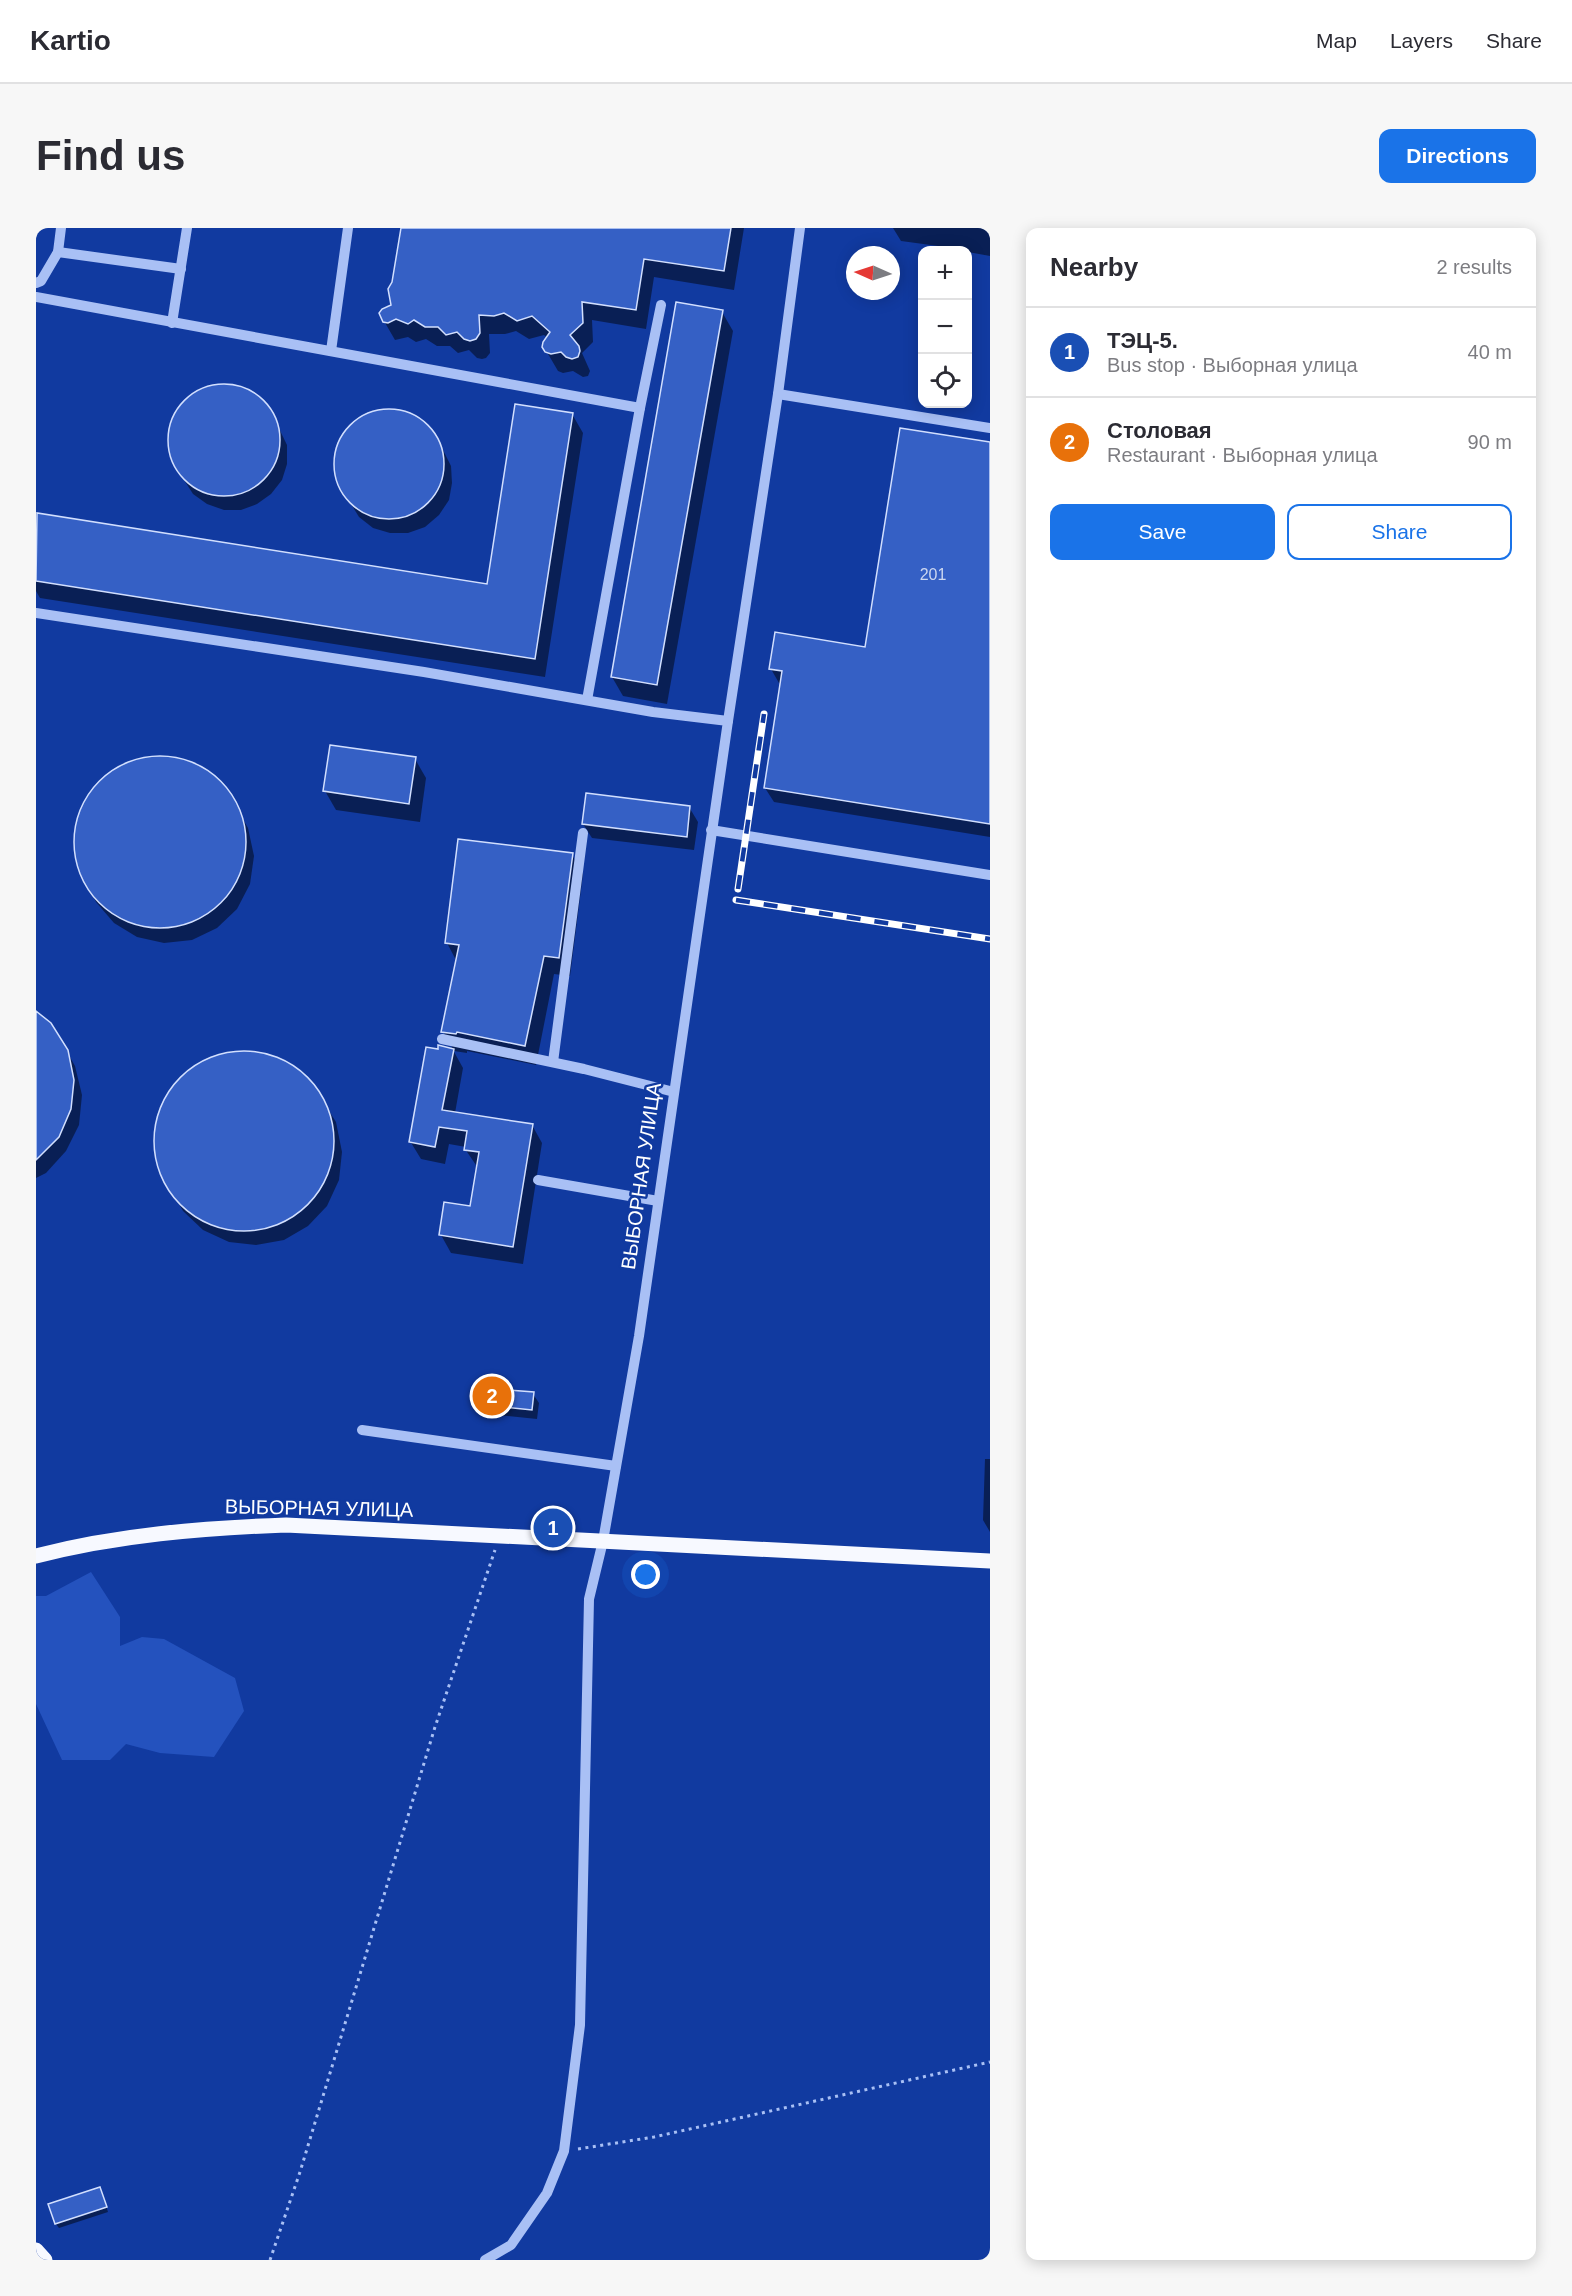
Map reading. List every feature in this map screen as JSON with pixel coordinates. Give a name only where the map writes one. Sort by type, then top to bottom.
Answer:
[{"type":"main road","name":"ВЫБОРНАЯ УЛИЦА","points":[[36,1556],[76,1546],[227,1527],[286,1525],[990,1561]]},
{"type":"main road","points":[[36,2250],[45,2260]]},
{"type":"street","points":[[36,283],[41,281],[58,252],[61,228]]},
{"type":"street","points":[[172,323],[187,228]]},
{"type":"street","points":[[331,351],[348,228]]},
{"type":"street","name":"ВЫБОРНАЯ УЛИЦА","points":[[603,1541],[639,1336],[711,830],[778,394],[800,228]]},
{"type":"street","points":[[58,252],[181,269]]},
{"type":"street","points":[[36,297],[640,408]]},
{"type":"street","points":[[587,700],[640,408],[662,305]]},
{"type":"street","points":[[778,394],[990,428]]},
{"type":"street","points":[[36,613],[424,672],[653,712],[728,721]]},
{"type":"street","points":[[711,830],[990,875]]},
{"type":"street","points":[[553,1062],[583,833]]},
{"type":"street","points":[[442,1039],[553,1062],[674,1092]]},
{"type":"street","points":[[538,1180],[658,1201]]},
{"type":"street","points":[[362,1430],[616,1466]]},
{"type":"street","points":[[485,2260],[511,2245],[547,2193],[564,2151],[580,2025],[589,1599],[603,1541]]},
{"type":"path","points":[[270,2260],[300,2172],[435,1727],[500,1535]]},
{"type":"path","points":[[564,2151],[654,2137],[990,2062]]},
{"type":"shaded area","points":[[91,1572],[120,1617],[120,1646],[142,1637],[164,1639],[235,1678],[244,1711],[214,1757],[160,1753],[126,1744],[110,1760],[62,1760],[36,1704],[36,1596],[46,1596]]},
{"type":"building","points":[[401,228],[731,228],[724,271],[644,259],[636,310],[582,302],[583,323],[570,335],[579,346],[580,351],[578,357],[572,359],[561,352],[551,354],[545,352],[542,347],[543,342],[550,332],[532,316],[517,321],[504,313],[494,316],[479,315],[480,333],[476,339],[470,341],[457,332],[446,335],[438,327],[425,327],[414,320],[408,324],[396,319],[388,323],[383,322],[379,313],[391,305],[388,289],[392,282]]},
{"type":"building","points":[[676,302],[723,310],[657,685],[611,677]]},
{"type":"building","points":[[224,384],[245,388],[264,400],[276,419],[280,440],[276,461],[264,480],[245,492],[224,496],[203,492],[184,480],[172,461],[168,440],[172,419],[184,400],[203,388]]},
{"type":"building","points":[[515,404],[573,413],[535,659],[36,581],[37,513],[487,584]]},
{"type":"building","points":[[389,409],[410,413],[428,425],[440,443],[444,464],[440,485],[428,503],[410,515],[389,519],[368,515],[350,503],[338,485],[334,464],[338,443],[350,425],[368,413]]},
{"type":"building","points":[[900,428],[990,442],[990,824],[764,788],[782,671],[769,669],[775,632],[865,647]]},
{"type":"building","points":[[330,745],[416,757],[409,804],[323,791]]},
{"type":"building","points":[[160,756],[193,763],[208,770],[221,781],[232,794],[239,809],[246,842],[239,875],[232,890],[221,903],[208,914],[193,921],[160,928],[127,921],[112,914],[99,903],[88,890],[81,875],[74,842],[81,809],[88,794],[99,781],[112,770],[127,763]]},
{"type":"building","points":[[586,793],[690,806],[687,837],[582,824]]},
{"type":"building","points":[[458,839],[573,853],[559,958],[544,956],[525,1046],[457,1032],[456,1034],[441,1032],[459,945],[445,943]]},
{"type":"building","points":[[36,1011],[51,1023],[68,1050],[74,1080],[71,1109],[59,1137],[36,1160]]},
{"type":"building","points":[[438,1045],[454,1049],[442,1110],[533,1124],[513,1247],[439,1235],[444,1202],[470,1206],[479,1152],[464,1150],[467,1131],[439,1127],[435,1147],[409,1142],[426,1047],[438,1049]]},
{"type":"building","points":[[244,1051],[278,1058],[294,1066],[308,1077],[319,1091],[327,1107],[334,1141],[327,1175],[319,1191],[308,1205],[294,1216],[278,1224],[244,1231],[210,1224],[194,1216],[180,1205],[169,1191],[161,1175],[154,1141],[161,1107],[169,1091],[180,1077],[194,1066],[210,1058]]},
{"type":"building","points":[[484,1388],[534,1392],[532,1410],[483,1405]]},
{"type":"building","points":[[100,2187],[107,2207],[55,2224],[48,2204]]},
{"type":"railway","points":[[738,889],[764,714]]},
{"type":"railway","points":[[736,900],[990,939]]},
{"type":"place","name":"Столовая","points":[[492,1396]]},
{"type":"place","name":"ТЭЦ-5.","points":[[553,1528]]}]
